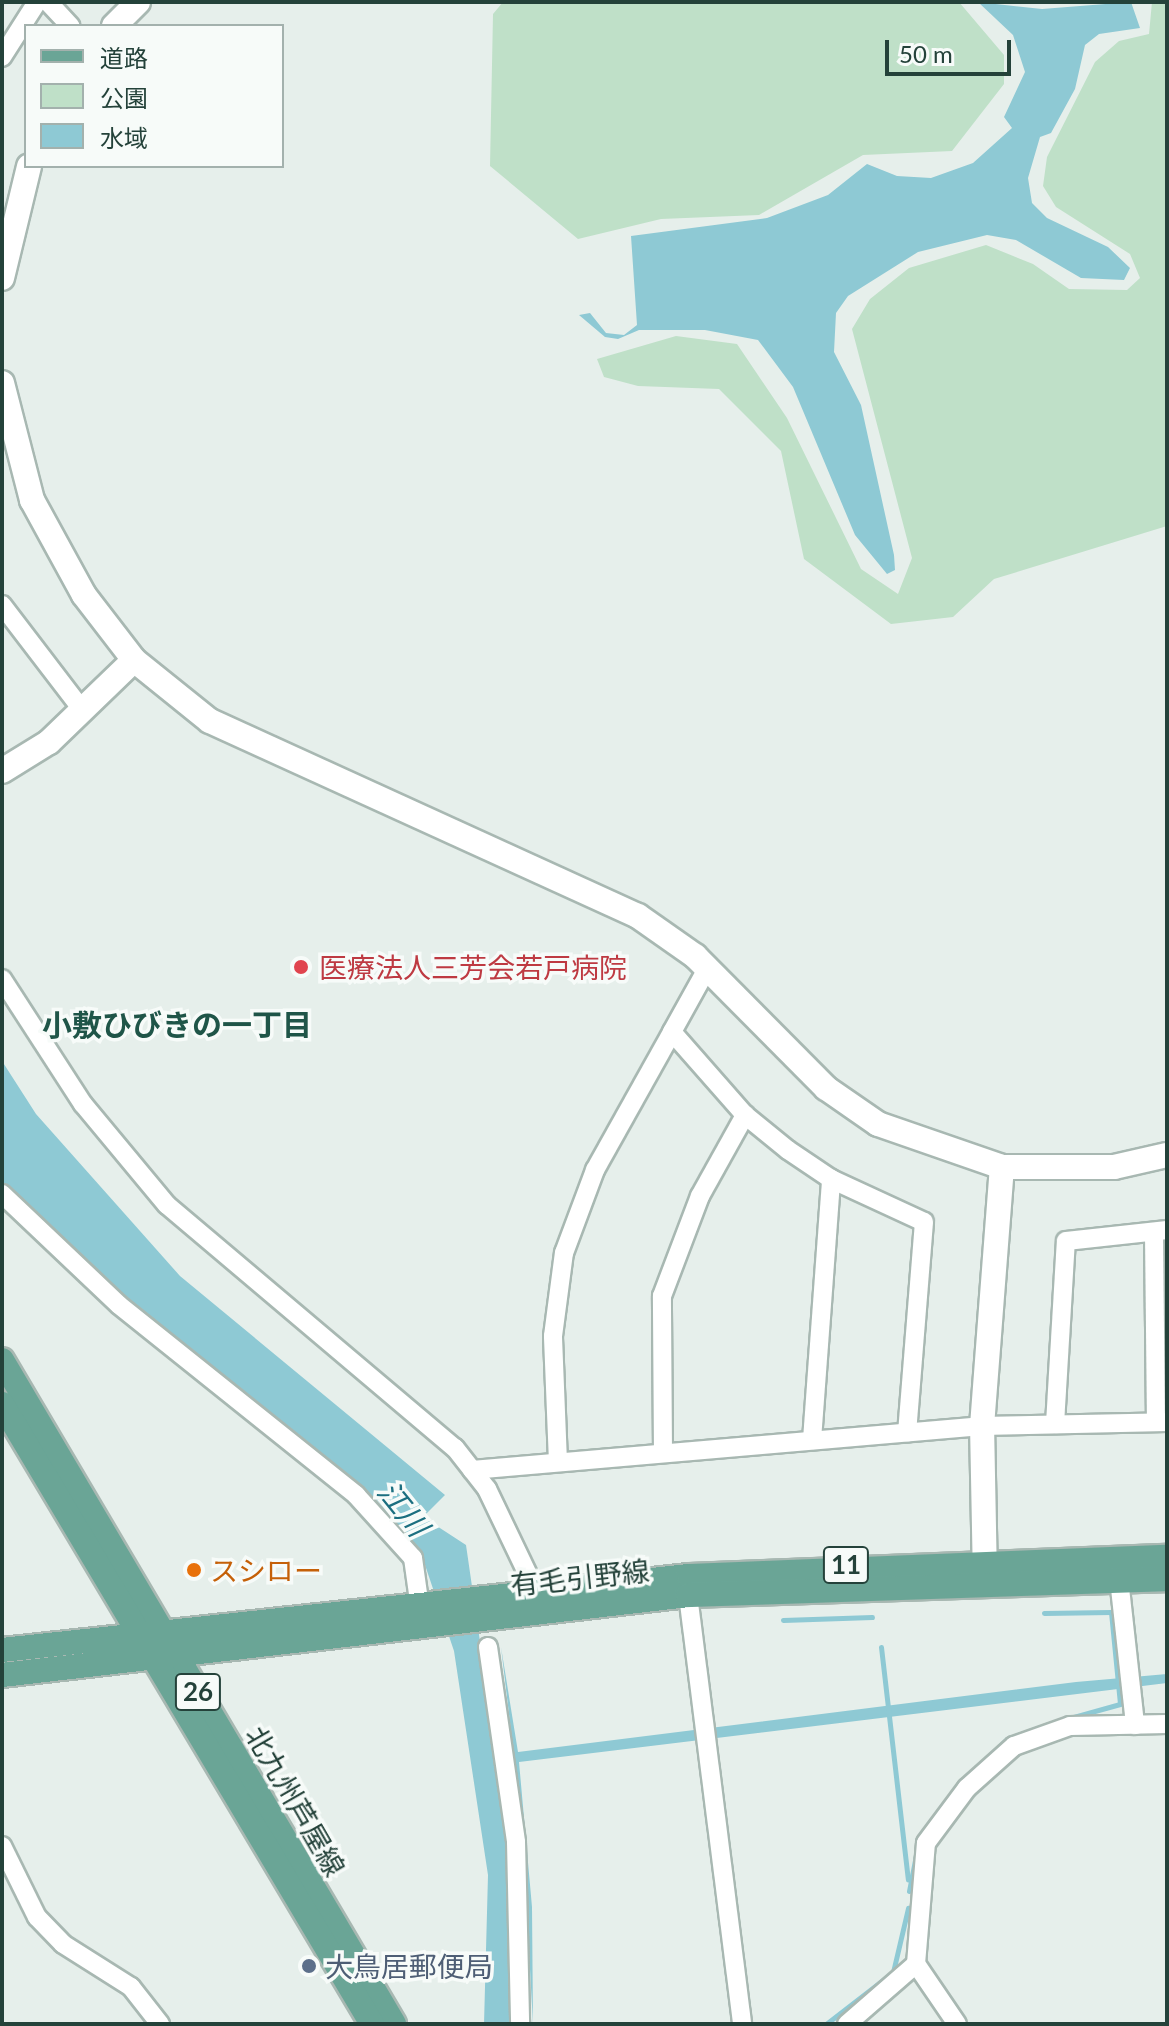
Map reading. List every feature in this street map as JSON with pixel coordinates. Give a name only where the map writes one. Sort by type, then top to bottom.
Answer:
[{"type":"main road","name":"北九州芦屋線","points":[[2,1360],[394,2024]]},
{"type":"main road","name":"北九州芦屋線","points":[[2,1404],[135,1635],[372,2024]]},
{"type":"main road","name":"有毛引野線","points":[[2,1650],[135,1635],[536,1602],[1167,1557]]},
{"type":"main road","name":"有毛引野線","points":[[536,1602],[688,1595],[985,1570],[1167,1579]]},
{"type":"main road","name":"有毛引野線","points":[[2,1675],[153,1661],[432,1612]]},
{"type":"street","points":[[2,57],[37,2]]},
{"type":"street","points":[[48,2],[68,24]]},
{"type":"street","points":[[116,24],[138,2]]},
{"type":"street","points":[[2,278],[29,168]]},
{"type":"street","points":[[2,383],[39,514],[84,595],[134,660],[250,744],[638,916],[708,967],[826,1088],[878,1124],[1002,1167],[1114,1167],[1167,1155]]},
{"type":"street","points":[[2,605],[34,656],[83,711]]},
{"type":"street","points":[[2,771],[83,711],[134,660]]},
{"type":"street","points":[[558,1462],[553,1336],[564,1253],[595,1170],[708,967]]},
{"type":"street","points":[[2,979],[83,1104],[167,1205],[423,1417],[472,1470],[536,1602]]},
{"type":"street","points":[[672,1032],[745,1115],[831,1179],[924,1222],[907,1432]]},
{"type":"street","points":[[663,1453],[662,1296],[700,1196],[745,1115]]},
{"type":"street","points":[[985,1570],[982,1426],[1002,1167]]},
{"type":"street","points":[[812,1440],[831,1179]]},
{"type":"street","points":[[2,1194],[119,1305],[356,1495],[413,1558],[432,1612]]},
{"type":"street","points":[[472,1470],[982,1426],[1162,1422],[1161,1232],[1066,1241],[1055,1424]]},
{"type":"street","points":[[1119,1579],[1135,1725]]},
{"type":"street","points":[[688,1595],[742,2024]]},
{"type":"street","points":[[488,1647],[516,1842],[520,2024]]},
{"type":"street","points":[[957,2024],[916,1964],[926,1843],[967,1788],[1014,1746],[1056,1729],[1167,1724]]},
{"type":"street","points":[[2,1846],[37,1917],[63,1944],[131,1987],[160,2024]]},
{"type":"street","points":[[847,2024],[916,1964]]},
{"type":"green space","points":[[503,2],[959,2],[1004,55],[1004,84],[952,151],[863,155],[759,215],[661,219],[578,239],[490,166],[493,14]]},
{"type":"green space","points":[[1152,2],[1167,2],[1167,526],[994,579],[953,617],[891,624],[804,559],[781,451],[719,389],[638,386],[604,377],[597,359],[676,336],[737,344],[787,418],[861,569],[898,594],[912,558],[852,329],[870,299],[909,268],[986,245],[1033,264],[1069,289],[1127,290],[1140,278],[1130,254],[1056,207],[1043,186],[1047,157],[1095,62],[1119,41],[1149,34]]},
{"type":"water","points":[[978,2],[1042,9],[1131,2],[1140,28],[1099,34],[1085,45],[1075,89],[1051,133],[1040,137],[1028,178],[1032,203],[1047,218],[1108,247],[1130,268],[1124,280],[1081,278],[1016,240],[987,235],[918,252],[848,296],[836,313],[834,352],[861,405],[894,555],[895,570],[887,574],[855,535],[793,387],[758,340],[705,330],[639,330],[618,339],[605,337],[579,315],[590,313],[606,333],[624,335],[637,325],[631,236],[767,218],[828,195],[867,164],[897,176],[931,178],[973,163],[1012,128],[1004,117],[1025,72],[1013,35]]},
{"type":"water","name":"江川","points":[[2,1061],[36,1114],[180,1276],[445,1495],[423,1517],[466,1545],[497,1759],[514,1756],[501,1647],[518,1752],[1076,1682],[1167,1674],[1167,1683],[519,1762],[532,1907],[533,2024],[521,1806],[515,1762],[498,1765],[511,1857],[514,2024],[484,2024],[488,1875],[454,1651],[425,1565],[378,1501],[113,1291],[2,1182]]},
{"type":"waterway","points":[[1044,1613],[1111,1612],[1120,1704],[1073,1717]]},
{"type":"waterway","points":[[783,1620],[872,1617]]},
{"type":"waterway","points":[[881,1647],[908,1879]]},
{"type":"waterway","points":[[968,1776],[1007,1739],[1064,1719]]},
{"type":"waterway","points":[[926,1829],[953,1792]]},
{"type":"waterway","points":[[909,1891],[917,1850]]},
{"type":"waterway","points":[[826,2024],[893,1972],[908,1908]]},
{"type":"place","name":"医療法人三芳会若戸病院","points":[[301,967]]},
{"type":"place","name":"スシロー","points":[[194,1570]]},
{"type":"place","name":"大鳥居郵便局","points":[[309,1966]]},
{"type":"district","name":"小敷ひびきの一丁目","points":[[177,1024]]}]
